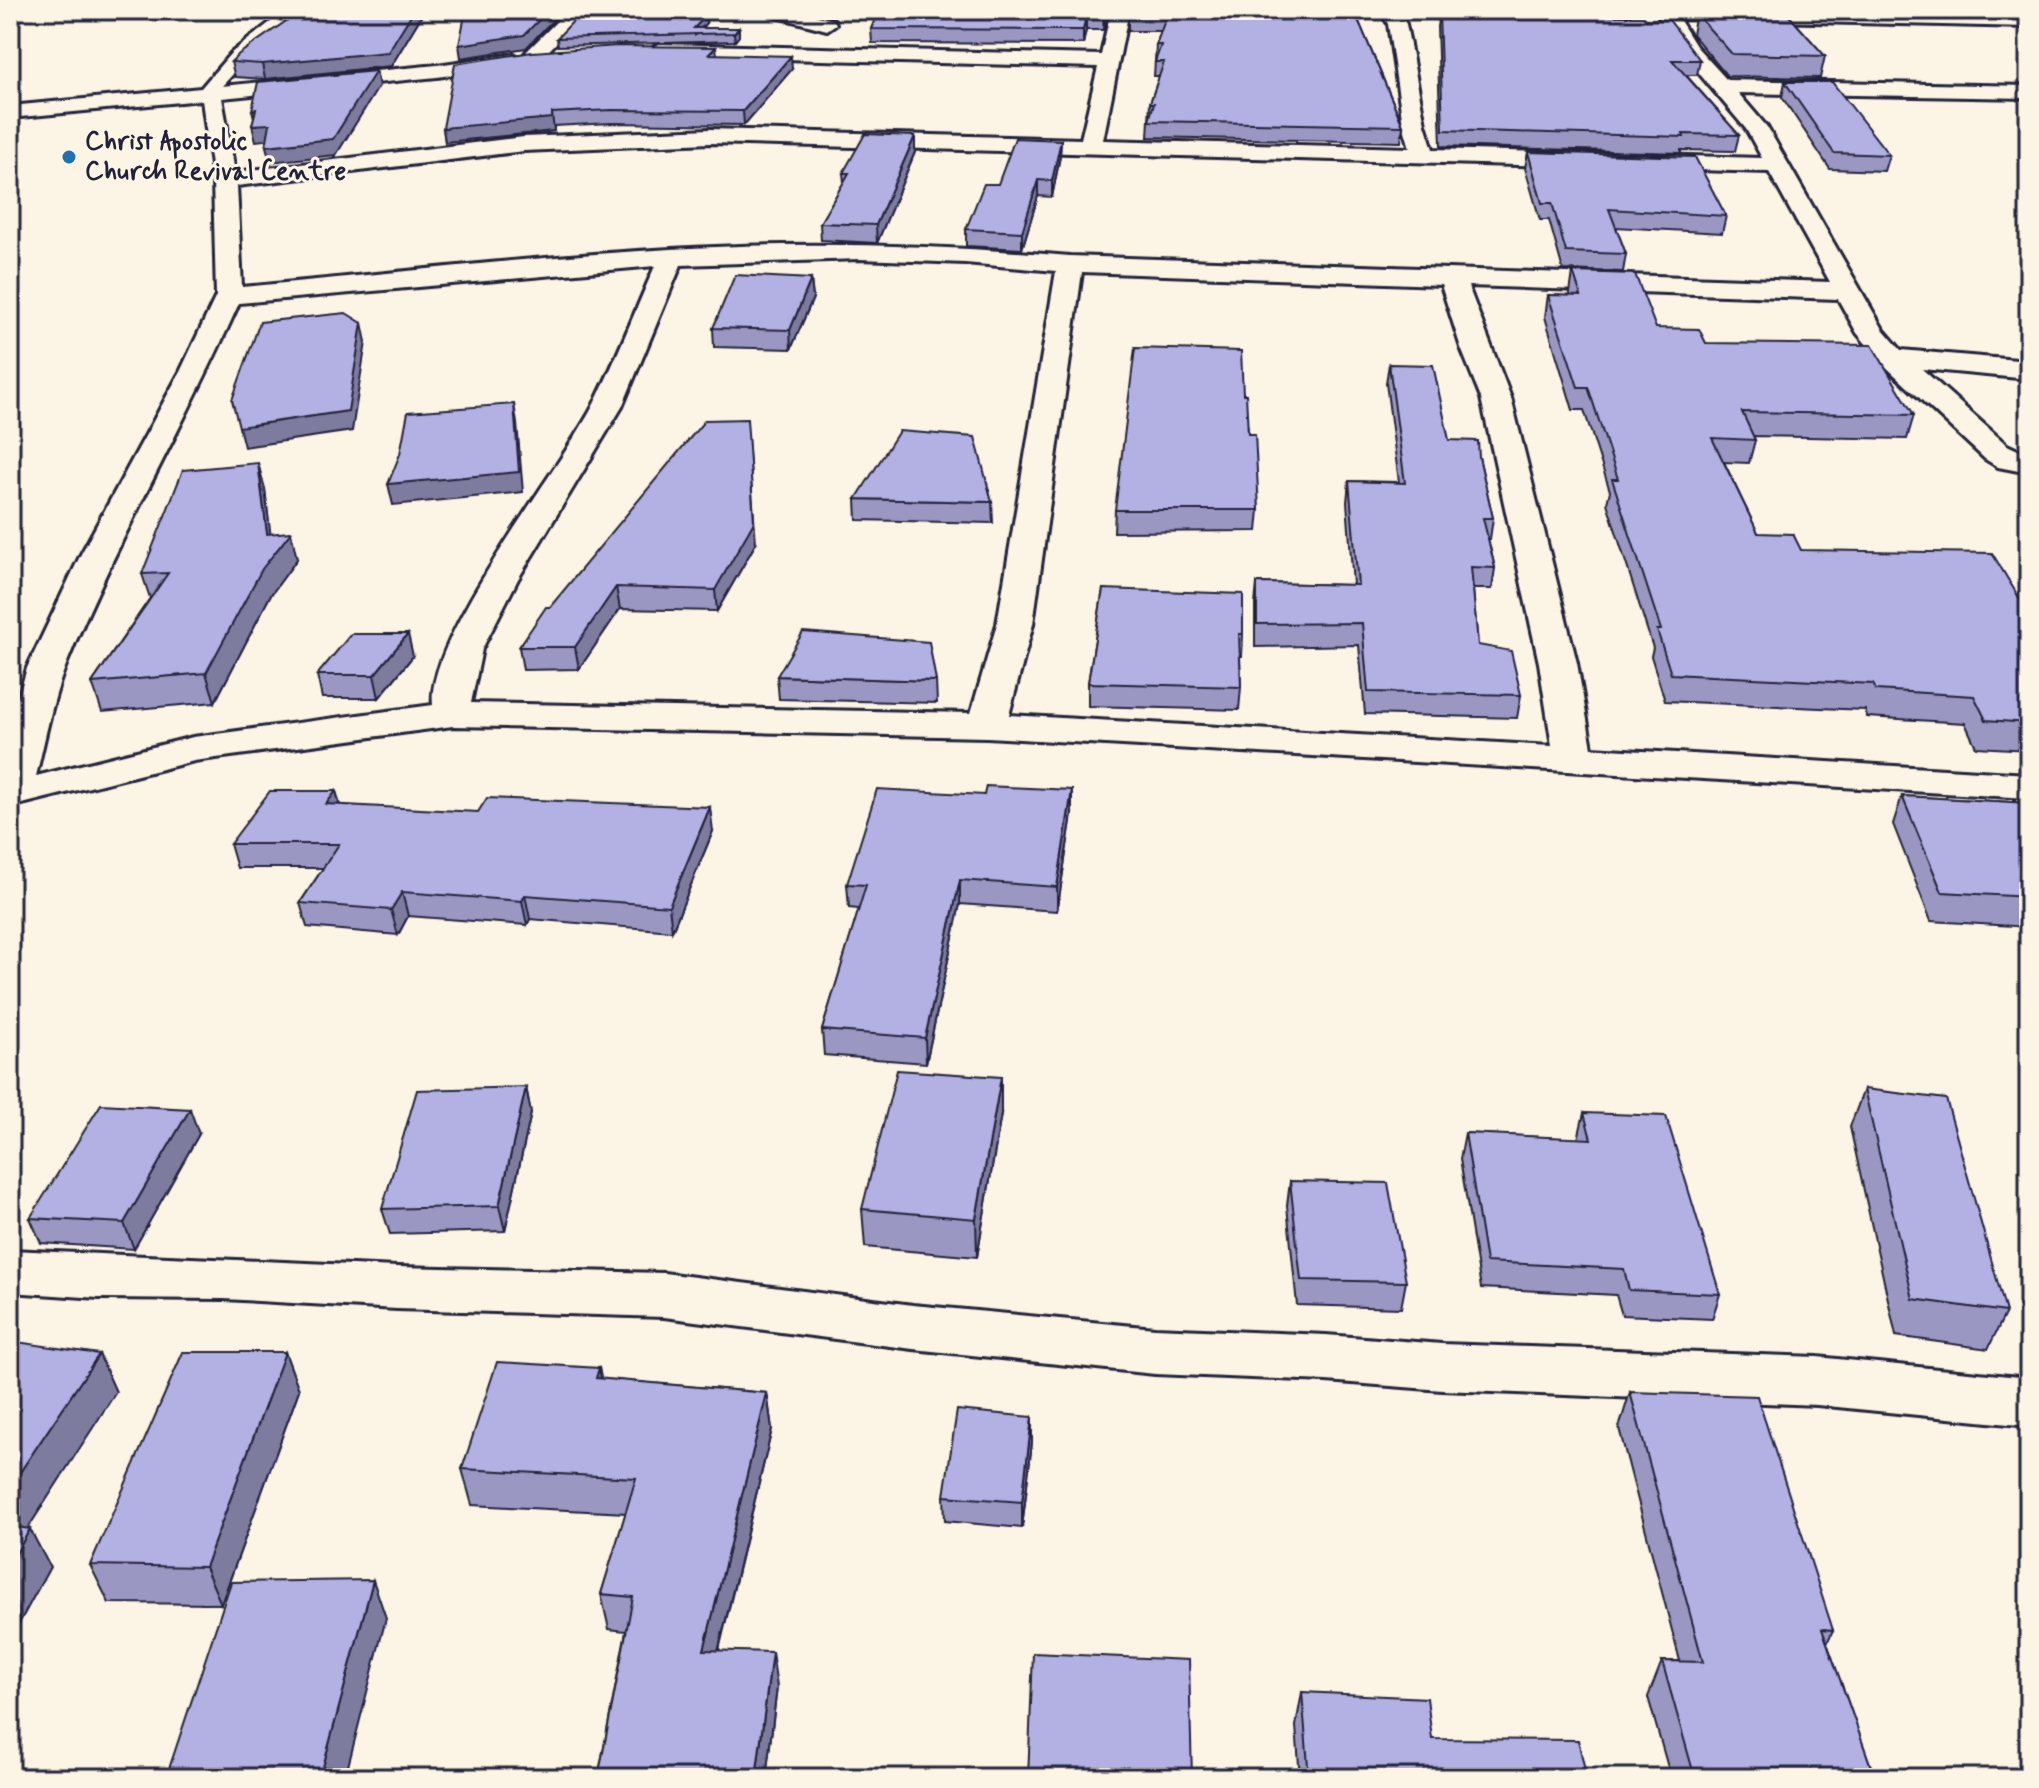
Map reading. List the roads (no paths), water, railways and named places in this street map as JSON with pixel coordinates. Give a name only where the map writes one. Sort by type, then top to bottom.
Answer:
[{"type":"street","points":[[298,10],[238,57],[211,85],[225,180],[229,296],[194,372],[98,554],[46,668],[10,795],[193,749],[453,714],[987,725],[2029,786]]},
{"type":"street","points":[[533,56],[575,13],[601,10]]},
{"type":"street","points":[[772,10],[831,17],[822,52]]},
{"type":"street","points":[[1091,146],[1120,10]]},
{"type":"street","points":[[1389,10],[1397,24],[1414,124],[1424,156]]},
{"type":"street","points":[[1665,11],[2029,21]]},
{"type":"street","points":[[1665,11],[1689,49],[1756,127],[1774,165],[1850,291],[1871,333],[1893,358],[1996,452],[2009,460],[2029,464]]},
{"type":"street","points":[[1991,20],[2019,43]]},
{"type":"street","points":[[645,50],[1108,61]]},
{"type":"street","points":[[10,112],[422,73],[560,54]]},
{"type":"street","points":[[1719,86],[2029,92]]},
{"type":"street","points":[[225,180],[524,144],[710,136],[1774,165]]},
{"type":"street","points":[[229,296],[672,256],[853,253],[1029,259],[1070,264],[1850,291]]},
{"type":"street","points":[[453,714],[451,698],[464,649],[501,579],[607,407],[672,256]]},
{"type":"street","points":[[987,725],[1015,624],[1070,264]]},
{"type":"street","points":[[1451,275],[1475,348],[1496,398],[1558,663],[1574,759]]},
{"type":"street","points":[[1893,358],[2029,370]]},
{"type":"street","points":[[10,1271],[397,1288],[664,1295],[913,1327],[1155,1351],[1442,1367],[1817,1381],[2029,1402]]},
{"type":"place","name":"Christ Apostolic Church Revival Centre","points":[[69,157]]}]
